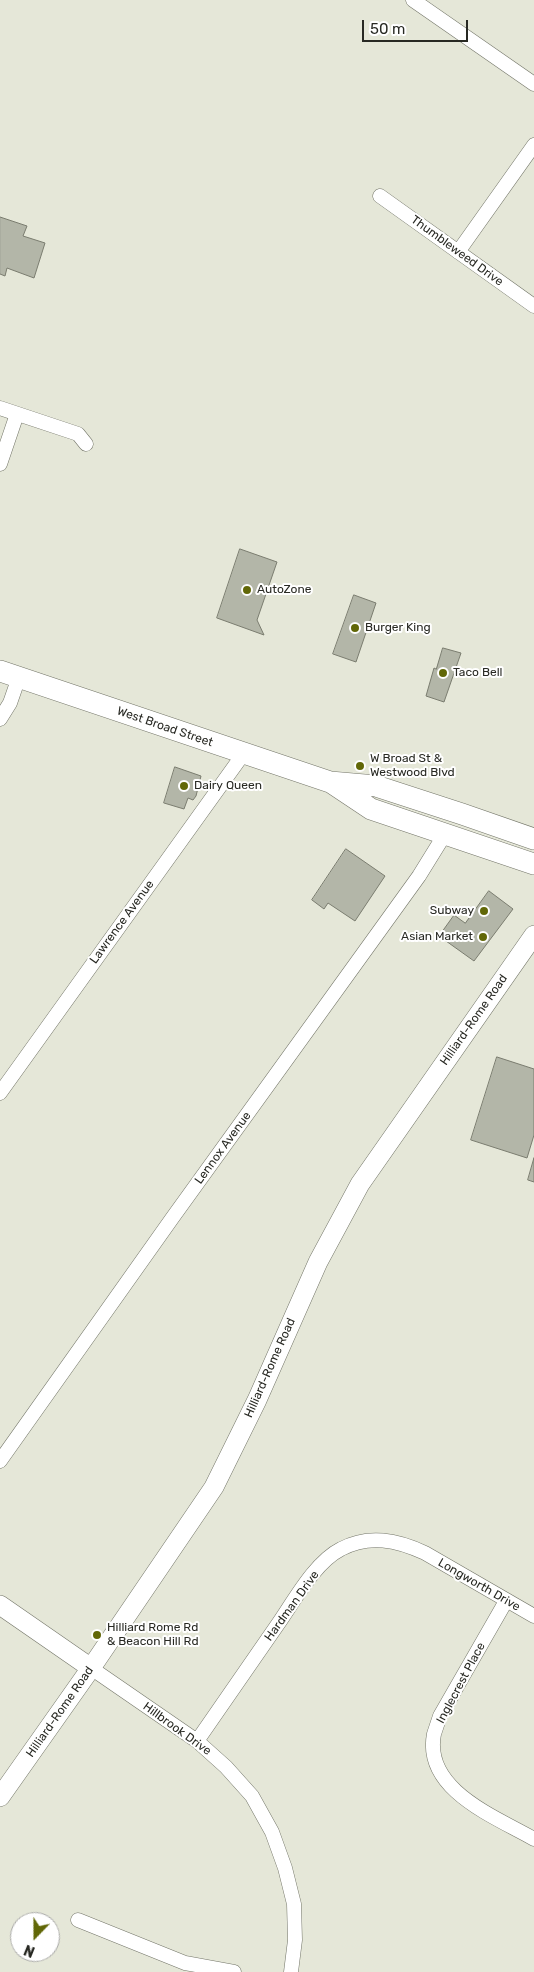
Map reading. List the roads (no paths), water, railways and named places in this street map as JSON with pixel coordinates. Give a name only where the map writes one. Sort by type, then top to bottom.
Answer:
[{"type":"main road","name":"West Broad Street","points":[[9,674],[330,782],[376,786],[534,839]]},
{"type":"main road","name":"West Broad Street","points":[[330,782],[371,809],[534,864]]},
{"type":"main road","name":"Hilliard-Rome Road","points":[[0,1797],[91,1668],[214,1487],[257,1400],[318,1262],[360,1184],[534,935]]},
{"type":"main road","points":[[0,1605],[91,1668]]},
{"type":"street","points":[[412,0],[534,84]]},
{"type":"street","points":[[458,252],[534,145]]},
{"type":"street","name":"Thumbleweed Drive","points":[[380,196],[534,306]]},
{"type":"street","points":[[0,408],[78,434],[86,444]]},
{"type":"street","points":[[0,464],[17,414]]},
{"type":"street","points":[[0,719],[10,702],[9,674]]},
{"type":"street","name":"Lawrence Avenue","points":[[0,1093],[244,753]]},
{"type":"street","name":"Lennox Avenue","points":[[0,1461],[419,876],[445,834]]},
{"type":"street","name":"Hardman Drive","points":[[197,1741],[306,1584],[327,1559],[340,1549],[375,1539],[392,1540],[425,1553]]},
{"type":"street","name":"Longworth Drive","points":[[425,1553],[534,1616]]},
{"type":"street","name":"Inglecrest Place","points":[[506,1600],[440,1716],[434,1735],[436,1764],[443,1778],[467,1800],[534,1839]]},
{"type":"street","name":"Hillbrook Drive","points":[[91,1668],[197,1741],[226,1767],[252,1796],[272,1832],[286,1868],[294,1904],[294,1940],[291,1972]]},
{"type":"street","points":[[78,1920],[185,1963],[234,1972]]},
{"type":"place","name":"AutoZone","points":[[247,590]]},
{"type":"place","name":"Burger King","points":[[355,628]]},
{"type":"place","name":"Taco Bell","points":[[443,673]]},
{"type":"place","name":"W Broad St & Westwood Blvd","points":[[360,766]]},
{"type":"place","name":"Dairy Queen","points":[[184,786]]},
{"type":"place","name":"Subway","points":[[484,911]]},
{"type":"place","name":"Asian Market","points":[[483,937]]},
{"type":"place","name":"Hilliard Rome Rd & Beacon Hill Rd","points":[[97,1635]]}]
